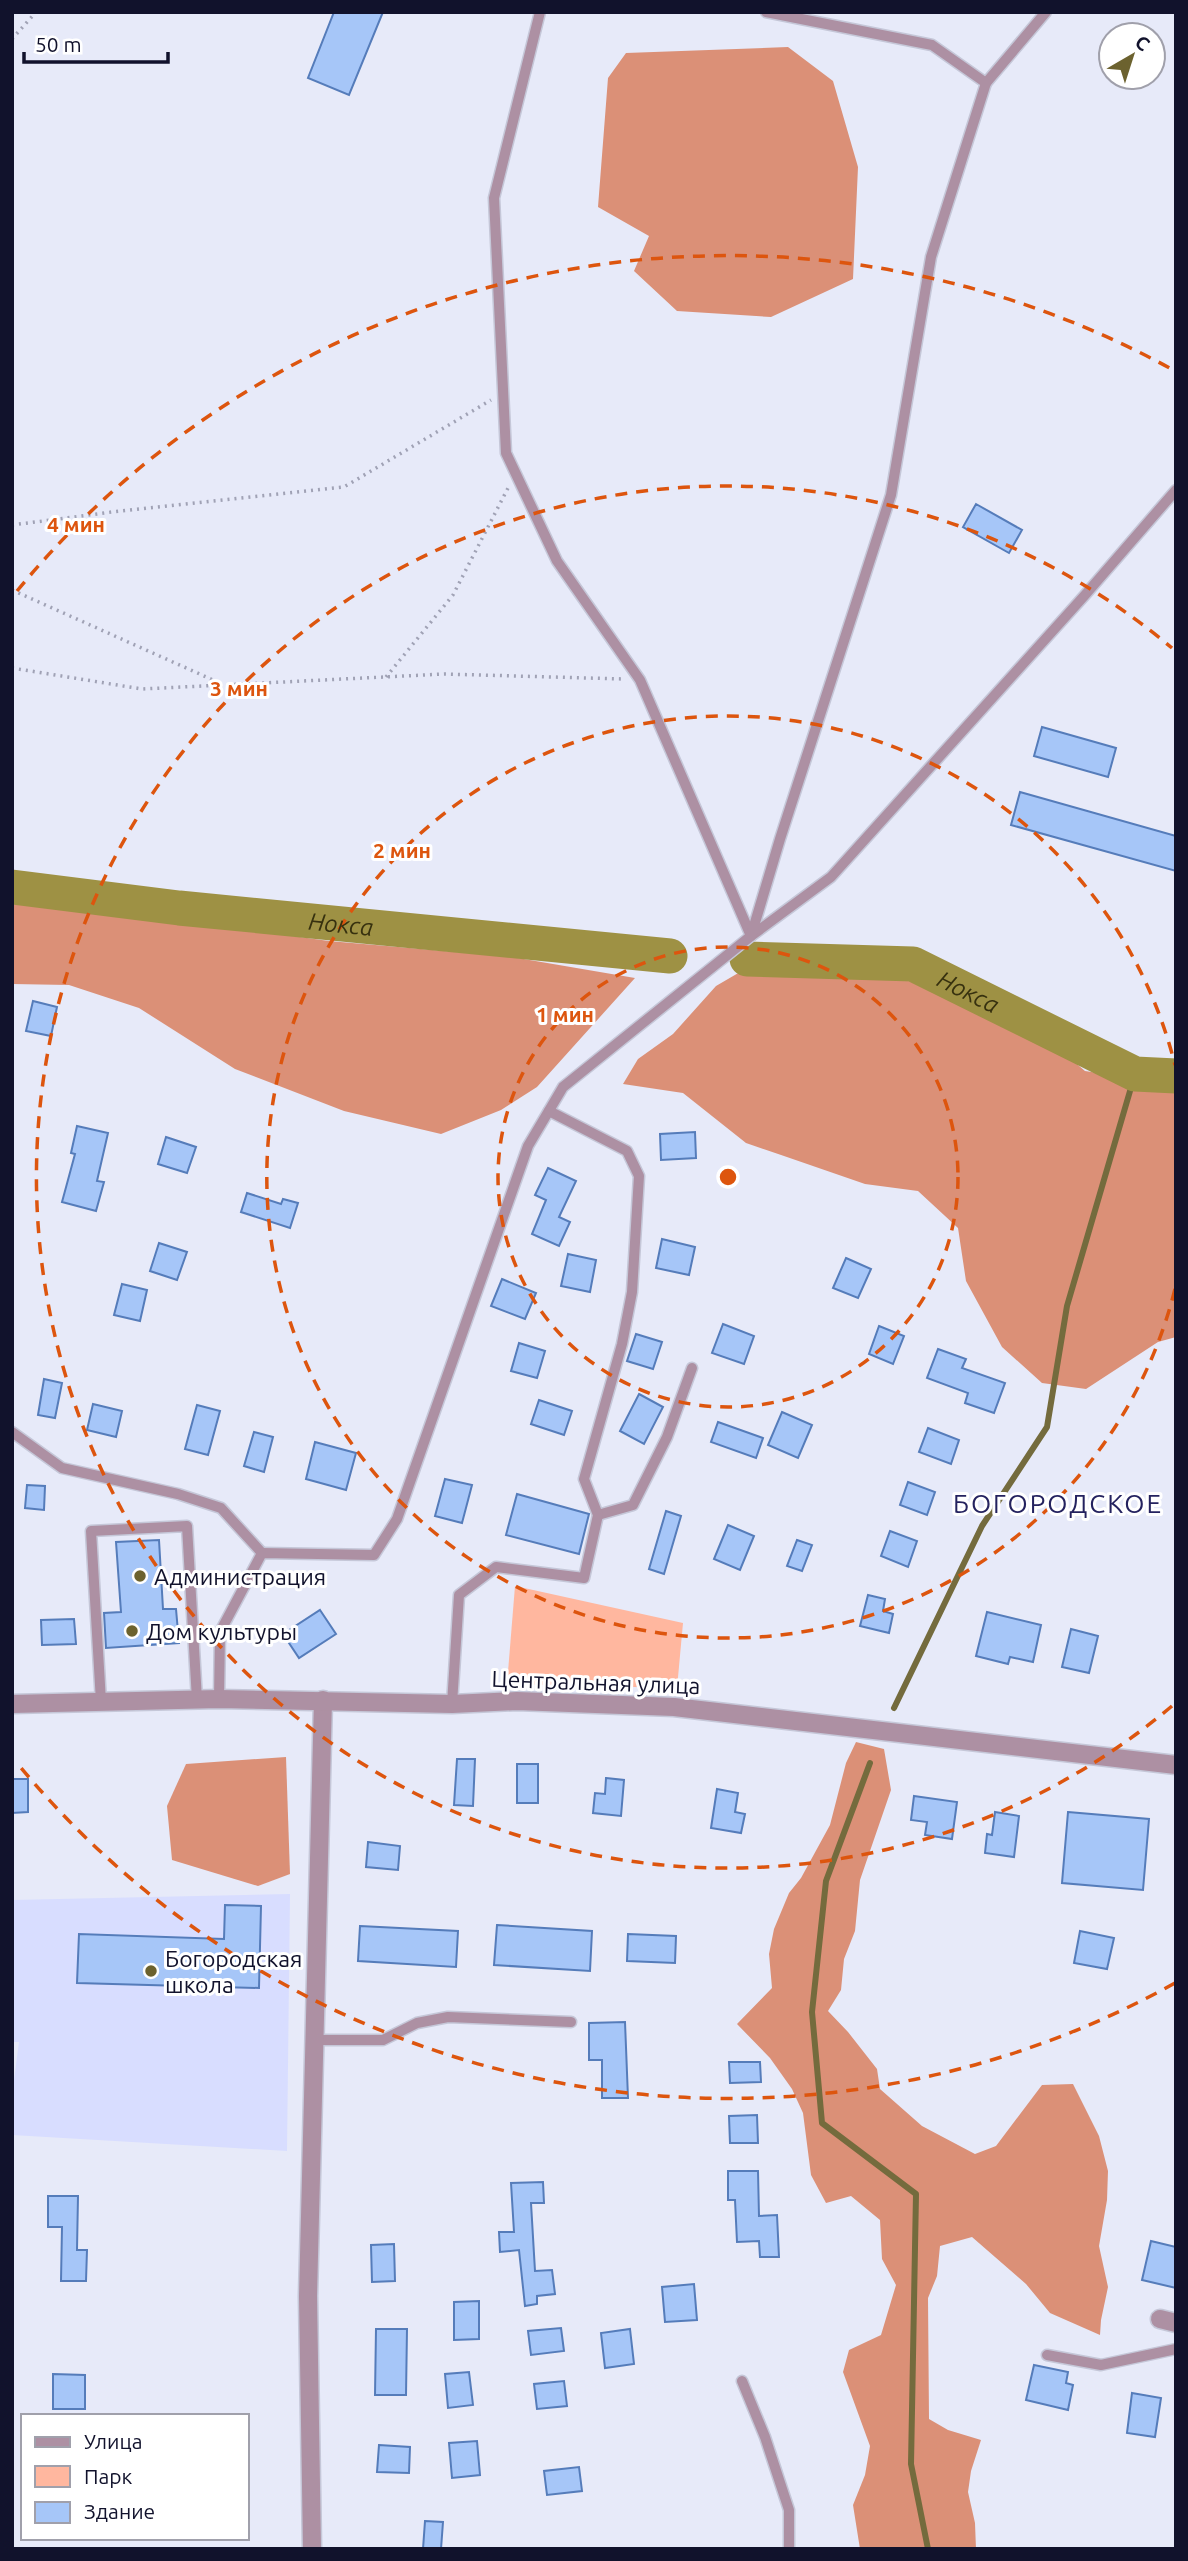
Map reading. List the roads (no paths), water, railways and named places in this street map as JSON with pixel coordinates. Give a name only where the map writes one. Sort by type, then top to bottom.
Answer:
[{"type":"street","name":"Центральная улица","points":[[12,1704],[219,1699],[452,1704],[517,1701],[674,1707],[1176,1765]]},
{"type":"street","points":[[312,2549],[308,2296],[323,1700]]},
{"type":"lane","points":[[540,12],[494,198],[506,453],[557,561],[640,680],[751,936]]},
{"type":"lane","points":[[766,12],[932,45],[986,83]]},
{"type":"lane","points":[[751,936],[891,495],[932,257],[986,83],[1046,12]]},
{"type":"lane","points":[[12,1432],[62,1468],[178,1494],[221,1508],[262,1553],[374,1555],[397,1519],[528,1146],[563,1087],[751,936],[831,877],[1176,490]]},
{"type":"lane","points":[[452,1704],[459,1595],[496,1567],[584,1578],[598,1515],[584,1479],[622,1344],[632,1292],[639,1176],[627,1151],[549,1111]]},
{"type":"lane","points":[[598,1515],[633,1505],[667,1437],[692,1368]]},
{"type":"lane","points":[[101,1702],[91,1531],[187,1526],[197,1700]]},
{"type":"lane","points":[[219,1699],[220,1632],[262,1553]]},
{"type":"lane","points":[[314,2040],[383,2040],[417,2024],[448,2017],[571,2022]]},
{"type":"lane","points":[[1047,2355],[1101,2365],[1176,2349]]},
{"type":"lane","points":[[742,2381],[765,2437],[789,2510],[789,2549]]},
{"type":"waterway","name":"Нокса","points":[[12,887],[179,908],[670,956]]},
{"type":"waterway","name":"Нокса","points":[[747,959],[913,964],[1135,1074],[1176,1076]]},
{"type":"waterway","points":[[894,1708],[982,1526],[1047,1427],[1067,1306],[1135,1074]]},
{"type":"waterway","points":[[870,1763],[826,1881],[812,2012],[822,2123],[916,2194],[911,2464],[928,2549]]},
{"type":"place","name":"Администрация","points":[[140,1576]]},
{"type":"place","name":"Дом культуры","points":[[132,1631]]},
{"type":"place","name":"Богородская школа","points":[[151,1971]]},
{"type":"district","name":"БОГОРОДСКОЕ","points":[[1058,1503]]}]
